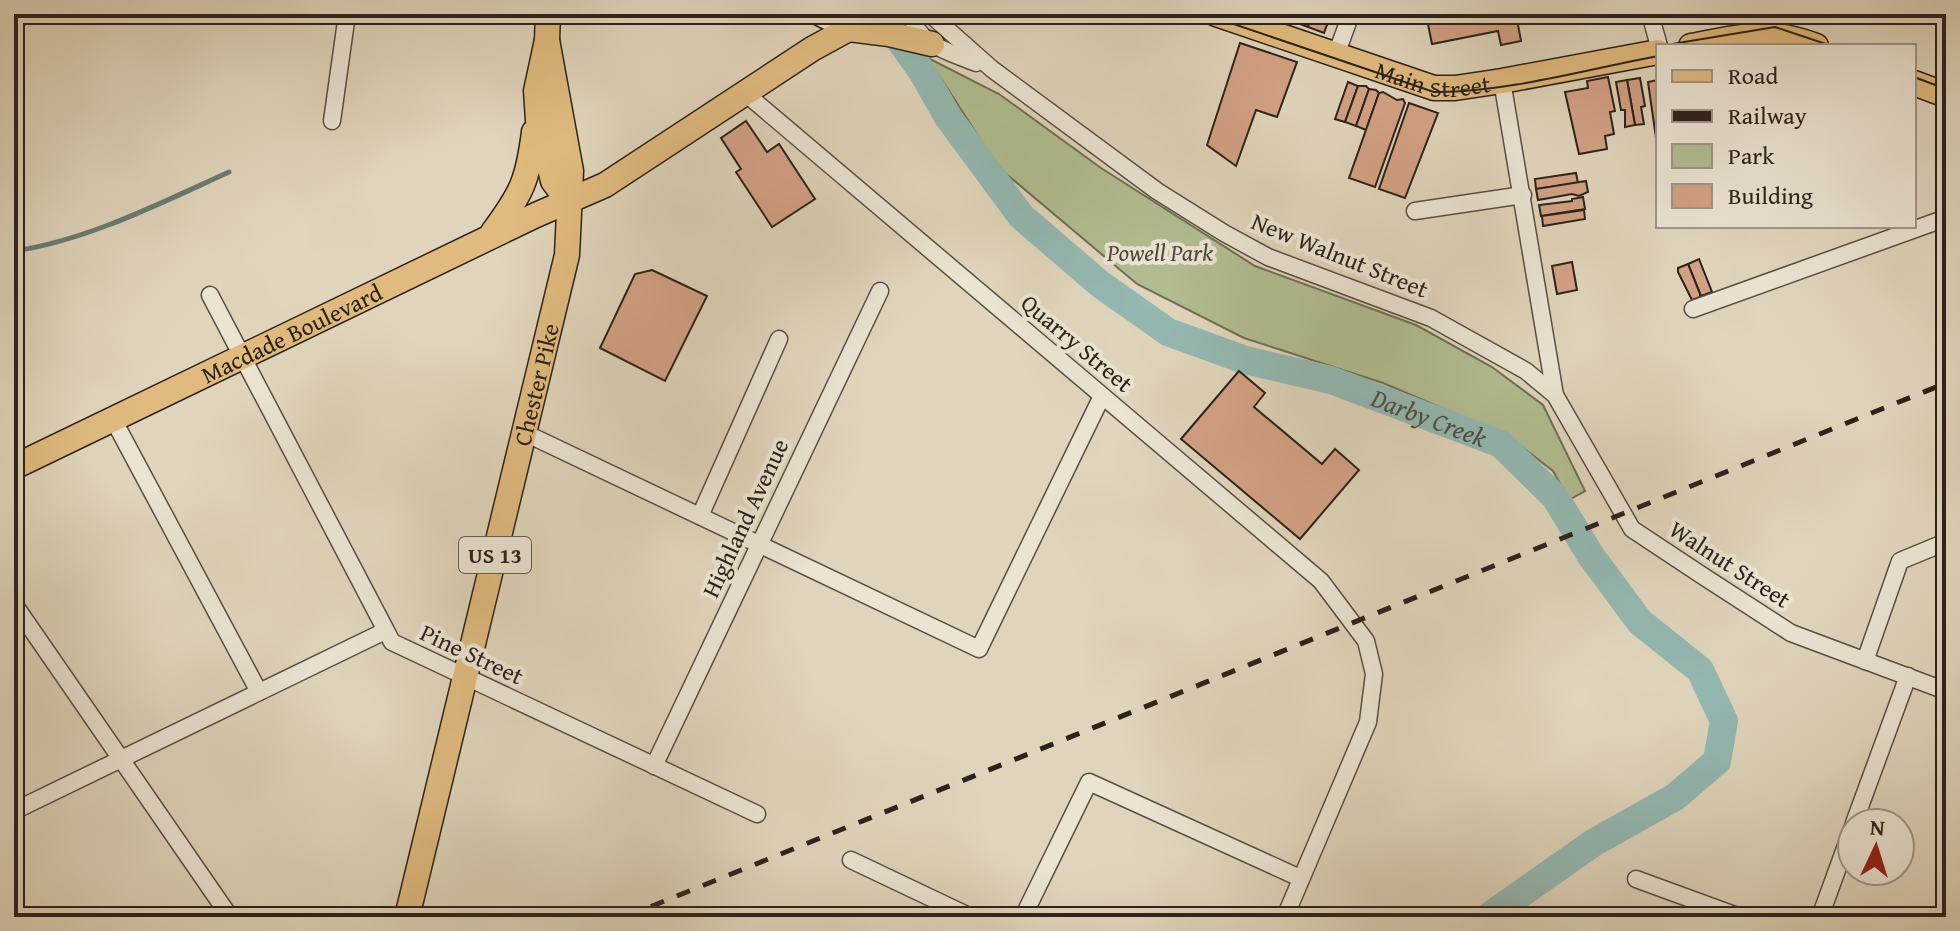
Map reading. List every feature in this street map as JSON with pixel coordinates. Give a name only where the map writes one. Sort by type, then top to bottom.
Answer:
[{"type":"main road","name":"US 13","points":[[548,14],[547,40],[536,91],[537,106],[540,134],[553,181],[568,201]]},
{"type":"main road","points":[[568,201],[605,185],[812,49],[876,14]]},
{"type":"main road","name":"Main Street","points":[[1216,14],[1434,88],[1502,81],[1656,52]]},
{"type":"main road","points":[[849,29],[921,42]]},
{"type":"main road","points":[[1702,44],[1774,34],[1809,44]]},
{"type":"main road","name":"US 13","points":[[547,40],[571,171],[568,201]]},
{"type":"main road","points":[[1916,84],[1946,95]]},
{"type":"main road","points":[[490,237],[524,186],[531,161],[537,106]]},
{"type":"main road","name":"Macdade Boulevard","points":[[14,467],[568,201]]},
{"type":"main road","name":"Chester Pike","points":[[407,917],[565,267],[570,230],[568,201]]},
{"type":"street","points":[[14,22],[25,14]]},
{"type":"street","points":[[332,121],[347,14]]},
{"type":"street","points":[[819,14],[849,29]]},
{"type":"street","points":[[911,14],[921,42]]},
{"type":"street","name":"New Walnut Street","points":[[930,14],[992,69],[1157,191],[1224,233],[1268,257],[1431,318],[1526,371],[1555,395]]},
{"type":"street","points":[[1336,55],[1351,14]]},
{"type":"street","points":[[1650,14],[1658,44]]},
{"type":"street","name":"New Walnut Street","points":[[921,42],[992,69]]},
{"type":"street","points":[[1502,81],[1555,395]]},
{"type":"street","name":"Quarry Street","points":[[745,93],[1321,581],[1366,641],[1374,674],[1368,722],[1300,878]]},
{"type":"street","points":[[1415,211],[1523,195]]},
{"type":"street","points":[[1693,309],[1946,218]]},
{"type":"street","points":[[1888,228],[1904,235]]},
{"type":"street","name":"Highland Avenue","points":[[654,766],[880,291]]},
{"type":"street","name":"Pine Street","points":[[210,295],[392,642],[757,814]]},
{"type":"street","points":[[700,516],[779,339]]},
{"type":"street","name":"Walnut Street","points":[[1555,395],[1632,529],[1791,633],[1946,691]]},
{"type":"street","points":[[525,433],[979,649],[1102,396]]},
{"type":"street","points":[[113,419],[259,692]]},
{"type":"street","points":[[1865,661],[1900,561],[1946,542]]},
{"type":"street","points":[[14,604],[230,917]]},
{"type":"street","points":[[14,811],[385,631]]},
{"type":"street","points":[[1860,807],[1908,676]]},
{"type":"street","points":[[1023,917],[1089,782],[1300,878],[1285,917]]},
{"type":"street","points":[[851,860],[971,917]]},
{"type":"street","points":[[1820,917],[1836,873]]},
{"type":"street","points":[[1636,879],[1740,917]]},
{"type":"green space","name":"Powell Park","points":[[928,58],[999,94],[1101,168],[1255,266],[1416,325],[1492,367],[1543,405],[1585,491],[1569,500],[1553,471],[1508,436],[1383,383],[1244,338],[1137,284],[998,167]]},
{"type":"building","points":[[421,14],[471,14],[469,24],[420,18]]},
{"type":"building","points":[[1289,14],[1300,14],[1297,23],[1287,20]]},
{"type":"building","points":[[1300,14],[1312,14],[1308,27],[1297,23]]},
{"type":"building","points":[[1312,14],[1331,14],[1324,33],[1308,27]]},
{"type":"building","points":[[1426,14],[1516,14],[1521,41],[1501,45],[1498,31],[1432,44]]},
{"type":"building","points":[[1546,14],[1594,14],[1547,22]]},
{"type":"building","points":[[1240,43],[1297,62],[1277,117],[1256,110],[1236,166],[1207,145]]},
{"type":"building","points":[[1608,77],[1615,111],[1610,112],[1614,134],[1605,136],[1607,149],[1579,154],[1565,92],[1588,88],[1587,81]]},
{"type":"building","points":[[1640,78],[1645,106],[1641,107],[1644,124],[1635,125],[1627,80]]},
{"type":"building","points":[[1627,80],[1635,125],[1625,127],[1625,110],[1621,110],[1616,82]]},
{"type":"building","points":[[1656,80],[1656,138],[1648,82]]},
{"type":"building","points":[[1348,82],[1358,86],[1345,122],[1335,119]]},
{"type":"building","points":[[1358,86],[1369,89],[1356,126],[1345,122]]},
{"type":"building","points":[[1369,89],[1379,93],[1366,130],[1356,126]]},
{"type":"building","points":[[1379,93],[1397,100],[1403,99],[1405,103],[1375,187],[1349,178]]},
{"type":"building","points":[[1409,103],[1438,113],[1405,198],[1379,189]]},
{"type":"building","points":[[746,121],[767,152],[779,144],[815,199],[772,227],[736,172],[741,169],[721,138]]},
{"type":"building","points":[[1576,173],[1578,183],[1536,189],[1535,179]]},
{"type":"building","points":[[1586,181],[1588,192],[1579,196],[1572,194],[1538,200],[1536,189]]},
{"type":"building","points":[[1583,197],[1585,209],[1541,216],[1539,205]]},
{"type":"building","points":[[1584,210],[1585,219],[1543,226],[1542,216]]},
{"type":"building","points":[[1699,259],[1712,292],[1701,296],[1688,264]]},
{"type":"building","points":[[1572,262],[1577,290],[1557,294],[1552,266]]},
{"type":"building","points":[[1688,264],[1700,294],[1692,300],[1678,272],[1678,268]]},
{"type":"building","points":[[652,270],[707,296],[665,381],[600,348],[635,274]]},
{"type":"building","points":[[1239,371],[1265,393],[1254,407],[1322,464],[1335,449],[1359,470],[1300,539],[1181,439]]},
{"type":"waterway","name":"Darby Creek","points":[[886,21],[923,73],[948,117],[1021,216],[1100,284],[1168,332],[1245,360],[1331,380],[1501,444],[1555,497],[1591,556],[1640,622],[1700,670],[1724,721],[1717,761],[1675,797],[1593,843],[1488,917]]},
{"type":"waterway","points":[[14,251],[96,230],[229,172]]},
{"type":"tram line","points":[[1204,14],[1434,92],[1488,89],[1656,56]]},
{"type":"tram line","points":[[1672,44],[1775,27],[1826,44]]},
{"type":"tram line","points":[[1916,78],[1946,89]]},
{"type":"railway","points":[[625,917],[1946,383]]}]
